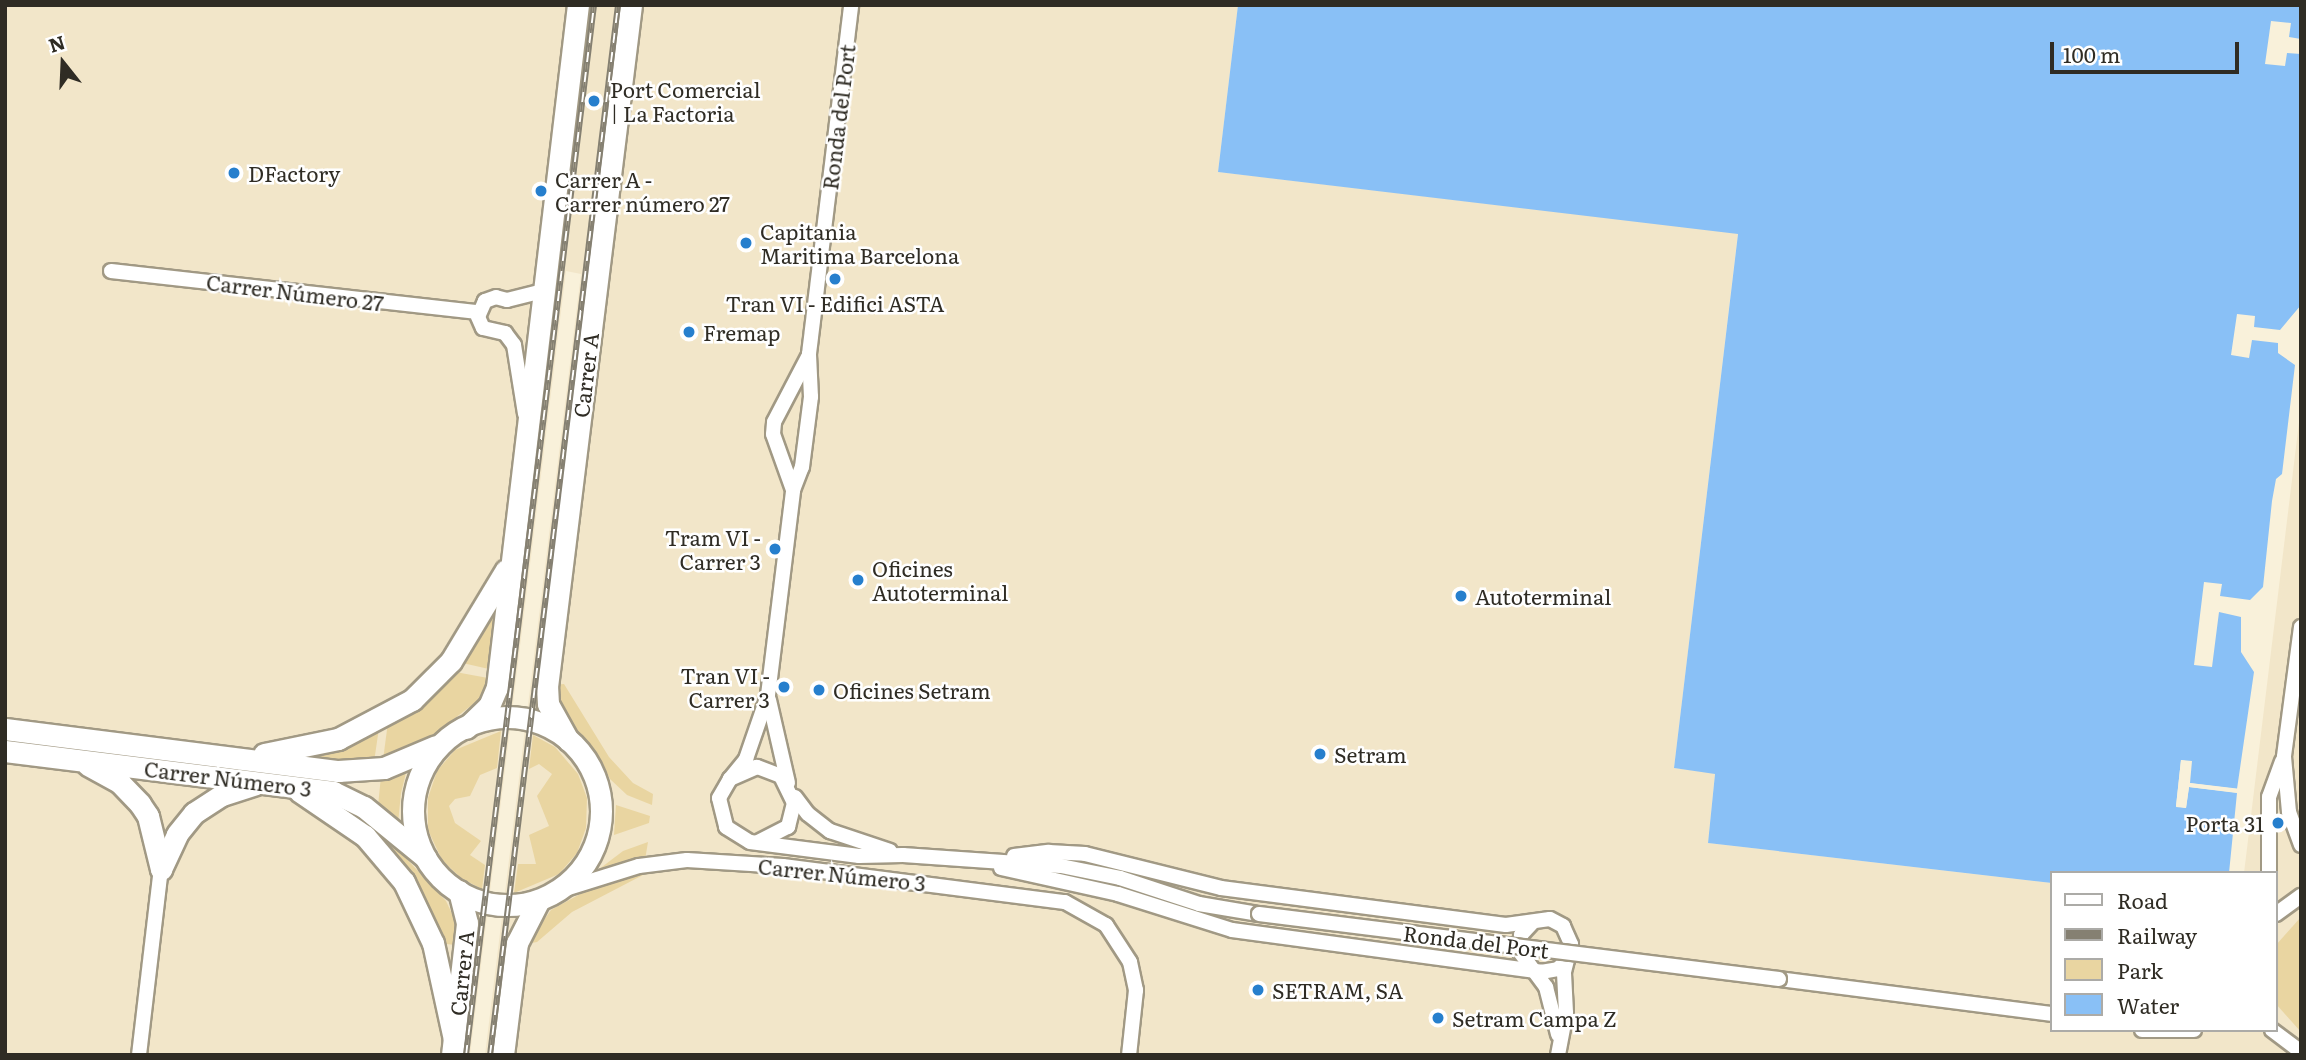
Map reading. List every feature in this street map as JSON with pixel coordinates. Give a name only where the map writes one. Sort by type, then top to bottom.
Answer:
[{"type":"main road","points":[[544,897],[496,906],[459,891],[429,861],[414,824],[414,796],[421,771],[444,742],[466,728],[489,706],[497,687],[578,5]]},
{"type":"main road","name":"Carrer A","points":[[568,740],[548,704],[547,687],[631,5]]},
{"type":"main road","points":[[246,758],[338,739],[412,700],[451,661],[512,559]]},
{"type":"main road","points":[[466,728],[517,718],[542,724],[568,740],[583,755],[599,786],[601,824],[585,865],[544,897],[527,916],[517,943],[503,1055]]},
{"type":"main road","name":"Carrer Número 3","points":[[5,729],[361,771],[396,765],[444,742]]},
{"type":"main road","name":"Carrer Número 3","points":[[5,751],[288,785],[348,797],[429,861]]},
{"type":"main road","points":[[74,759],[109,775],[140,804],[148,816],[161,869]]},
{"type":"main road","points":[[161,869],[177,834],[194,813],[222,795],[262,783]]},
{"type":"main road","points":[[288,785],[365,836],[404,882],[433,943],[453,1047]]},
{"type":"main road","name":"Carrer A","points":[[453,1047],[467,923],[459,891]]},
{"type":"street","name":"Ronda del Port","points":[[768,695],[793,490],[802,467],[811,397],[809,354],[852,5]]},
{"type":"street","name":"Carrer Número 27","points":[[111,271],[478,312]]},
{"type":"street","points":[[527,429],[514,345],[505,333],[483,328],[478,312],[490,298],[507,300],[542,291]]},
{"type":"street","name":"Ronda del Port","points":[[793,490],[773,434],[774,422],[788,403],[809,354]]},
{"type":"street","points":[[2301,627],[2284,757],[2289,812],[2301,845]]},
{"type":"street","points":[[768,695],[746,759],[719,798],[721,819],[738,837],[758,842],[859,856],[903,855]]},
{"type":"street","points":[[758,842],[788,827],[794,810],[791,789],[778,752],[768,695]]},
{"type":"street","points":[[2269,871],[2269,797],[2284,757]]},
{"type":"street","points":[[730,779],[757,768],[774,771],[791,789]]},
{"type":"street","name":"Carrer Número 3","points":[[791,789],[808,814],[831,831],[903,855]]},
{"type":"street","points":[[976,861],[1064,852],[1221,888],[1506,925],[1550,919],[1563,926],[1571,944],[1567,958],[1566,1013],[1559,1049]]},
{"type":"street","name":"Ronda del Port","points":[[903,855],[1091,872],[1199,904],[1259,914],[2050,1014]]},
{"type":"street","points":[[976,861],[1118,894],[1232,930],[1553,971],[1567,958]]},
{"type":"street","name":"Carrer Número 3","points":[[544,897],[663,862],[771,865],[1065,902],[1094,916],[1123,946],[1136,990],[1129,1055]]},
{"type":"street","points":[[139,1055],[161,869]]},
{"type":"street","points":[[2278,913],[2301,896]]},
{"type":"street","points":[[1536,920],[1523,930],[1519,945],[1552,1001],[1559,1049]]},
{"type":"street","points":[[2273,1032],[2301,1052]]},
{"type":"shaded area","points":[[5,5],[1238,5],[1218,172],[1738,233],[1674,768],[1715,773],[1708,843],[2050,883],[2050,1032],[2278,1032],[2278,871],[2244,871],[2301,406],[2301,1055],[485,1055],[581,274],[566,271],[470,1055],[5,1055]]},
{"type":"green space","points":[[497,602],[489,669],[458,662]]},
{"type":"green space","points":[[450,671],[488,678],[481,698],[428,739],[383,760],[388,722]]},
{"type":"green space","points":[[564,684],[609,757],[633,783],[653,794],[652,805],[627,795],[610,779],[598,755],[567,719],[554,685]]},
{"type":"green space","points":[[379,728],[374,762],[282,757]]},
{"type":"green space","points":[[501,731],[497,768],[480,775],[470,796],[455,799],[449,806],[455,823],[481,841],[470,855],[485,865],[482,889],[461,878],[442,860],[428,830],[428,798],[437,771],[455,750]]},
{"type":"green space","points":[[533,735],[555,747],[578,774],[587,798],[586,828],[577,853],[559,874],[514,893],[518,864],[536,864],[529,835],[549,826],[537,796],[552,774],[539,764],[529,769]]},
{"type":"green space","points":[[407,769],[398,823],[378,806],[381,776]]},
{"type":"green space","points":[[616,805],[650,816],[649,823],[614,835]]},
{"type":"green space","points":[[376,826],[446,901],[455,920],[455,945],[438,943],[374,837]]},
{"type":"green space","points":[[648,842],[645,860],[594,873],[623,851]]},
{"type":"green space","points":[[644,870],[643,875],[572,912],[537,942],[527,944],[551,910],[593,887]]},
{"type":"green space","points":[[2301,917],[2301,1032],[2278,1006],[2278,943]]},
{"type":"water","points":[[1238,5],[2301,5],[2301,39],[2289,37],[2291,23],[2271,21],[2265,64],[2285,66],[2287,53],[2301,54],[2301,305],[2280,330],[2254,327],[2255,316],[2237,314],[2231,355],[2249,358],[2252,340],[2278,343],[2278,353],[2295,365],[2282,474],[2276,479],[2272,501],[2263,587],[2250,600],[2220,596],[2222,584],[2204,582],[2194,665],[2212,667],[2219,612],[2241,617],[2241,652],[2254,672],[2237,789],[2189,783],[2191,762],[2181,760],[2176,806],[2186,808],[2189,787],[2237,793],[2229,871],[2050,871],[2050,883],[1708,843],[1715,774],[1674,768],[1738,234],[1218,172]]},
{"type":"pier","points":[[2181,760],[2192,761],[2190,783],[2241,789],[2240,793],[2189,787],[2186,808],[2176,807]]},
{"type":"railway","points":[[466,1055],[594,5]]},
{"type":"railway","points":[[490,1055],[618,5]]},
{"type":"place","name":"Port Comercial | La Factoria","points":[[594,101]]},
{"type":"place","name":"DFactory","points":[[234,173]]},
{"type":"place","name":"Carrer A - Carrer número 27","points":[[541,191]]},
{"type":"place","name":"Capitania Maritima Barcelona","points":[[746,243]]},
{"type":"place","name":"Tran VI - Edifici ASTA","points":[[835,279]]},
{"type":"place","name":"Fremap","points":[[689,332]]},
{"type":"place","name":"Tram VI - Carrer 3","points":[[775,549]]},
{"type":"place","name":"Oficines Autoterminal","points":[[858,580]]},
{"type":"place","name":"Autoterminal","points":[[1461,596]]},
{"type":"place","name":"Tran VI - Carrer 3","points":[[784,687]]},
{"type":"place","name":"Oficines Setram","points":[[819,690]]},
{"type":"place","name":"Setram","points":[[1320,754]]},
{"type":"place","name":"Porta 31","points":[[2278,823]]},
{"type":"place","name":"SETRAM, SA","points":[[1258,990]]},
{"type":"place","name":"Setram Campa Z","points":[[1438,1018]]}]
